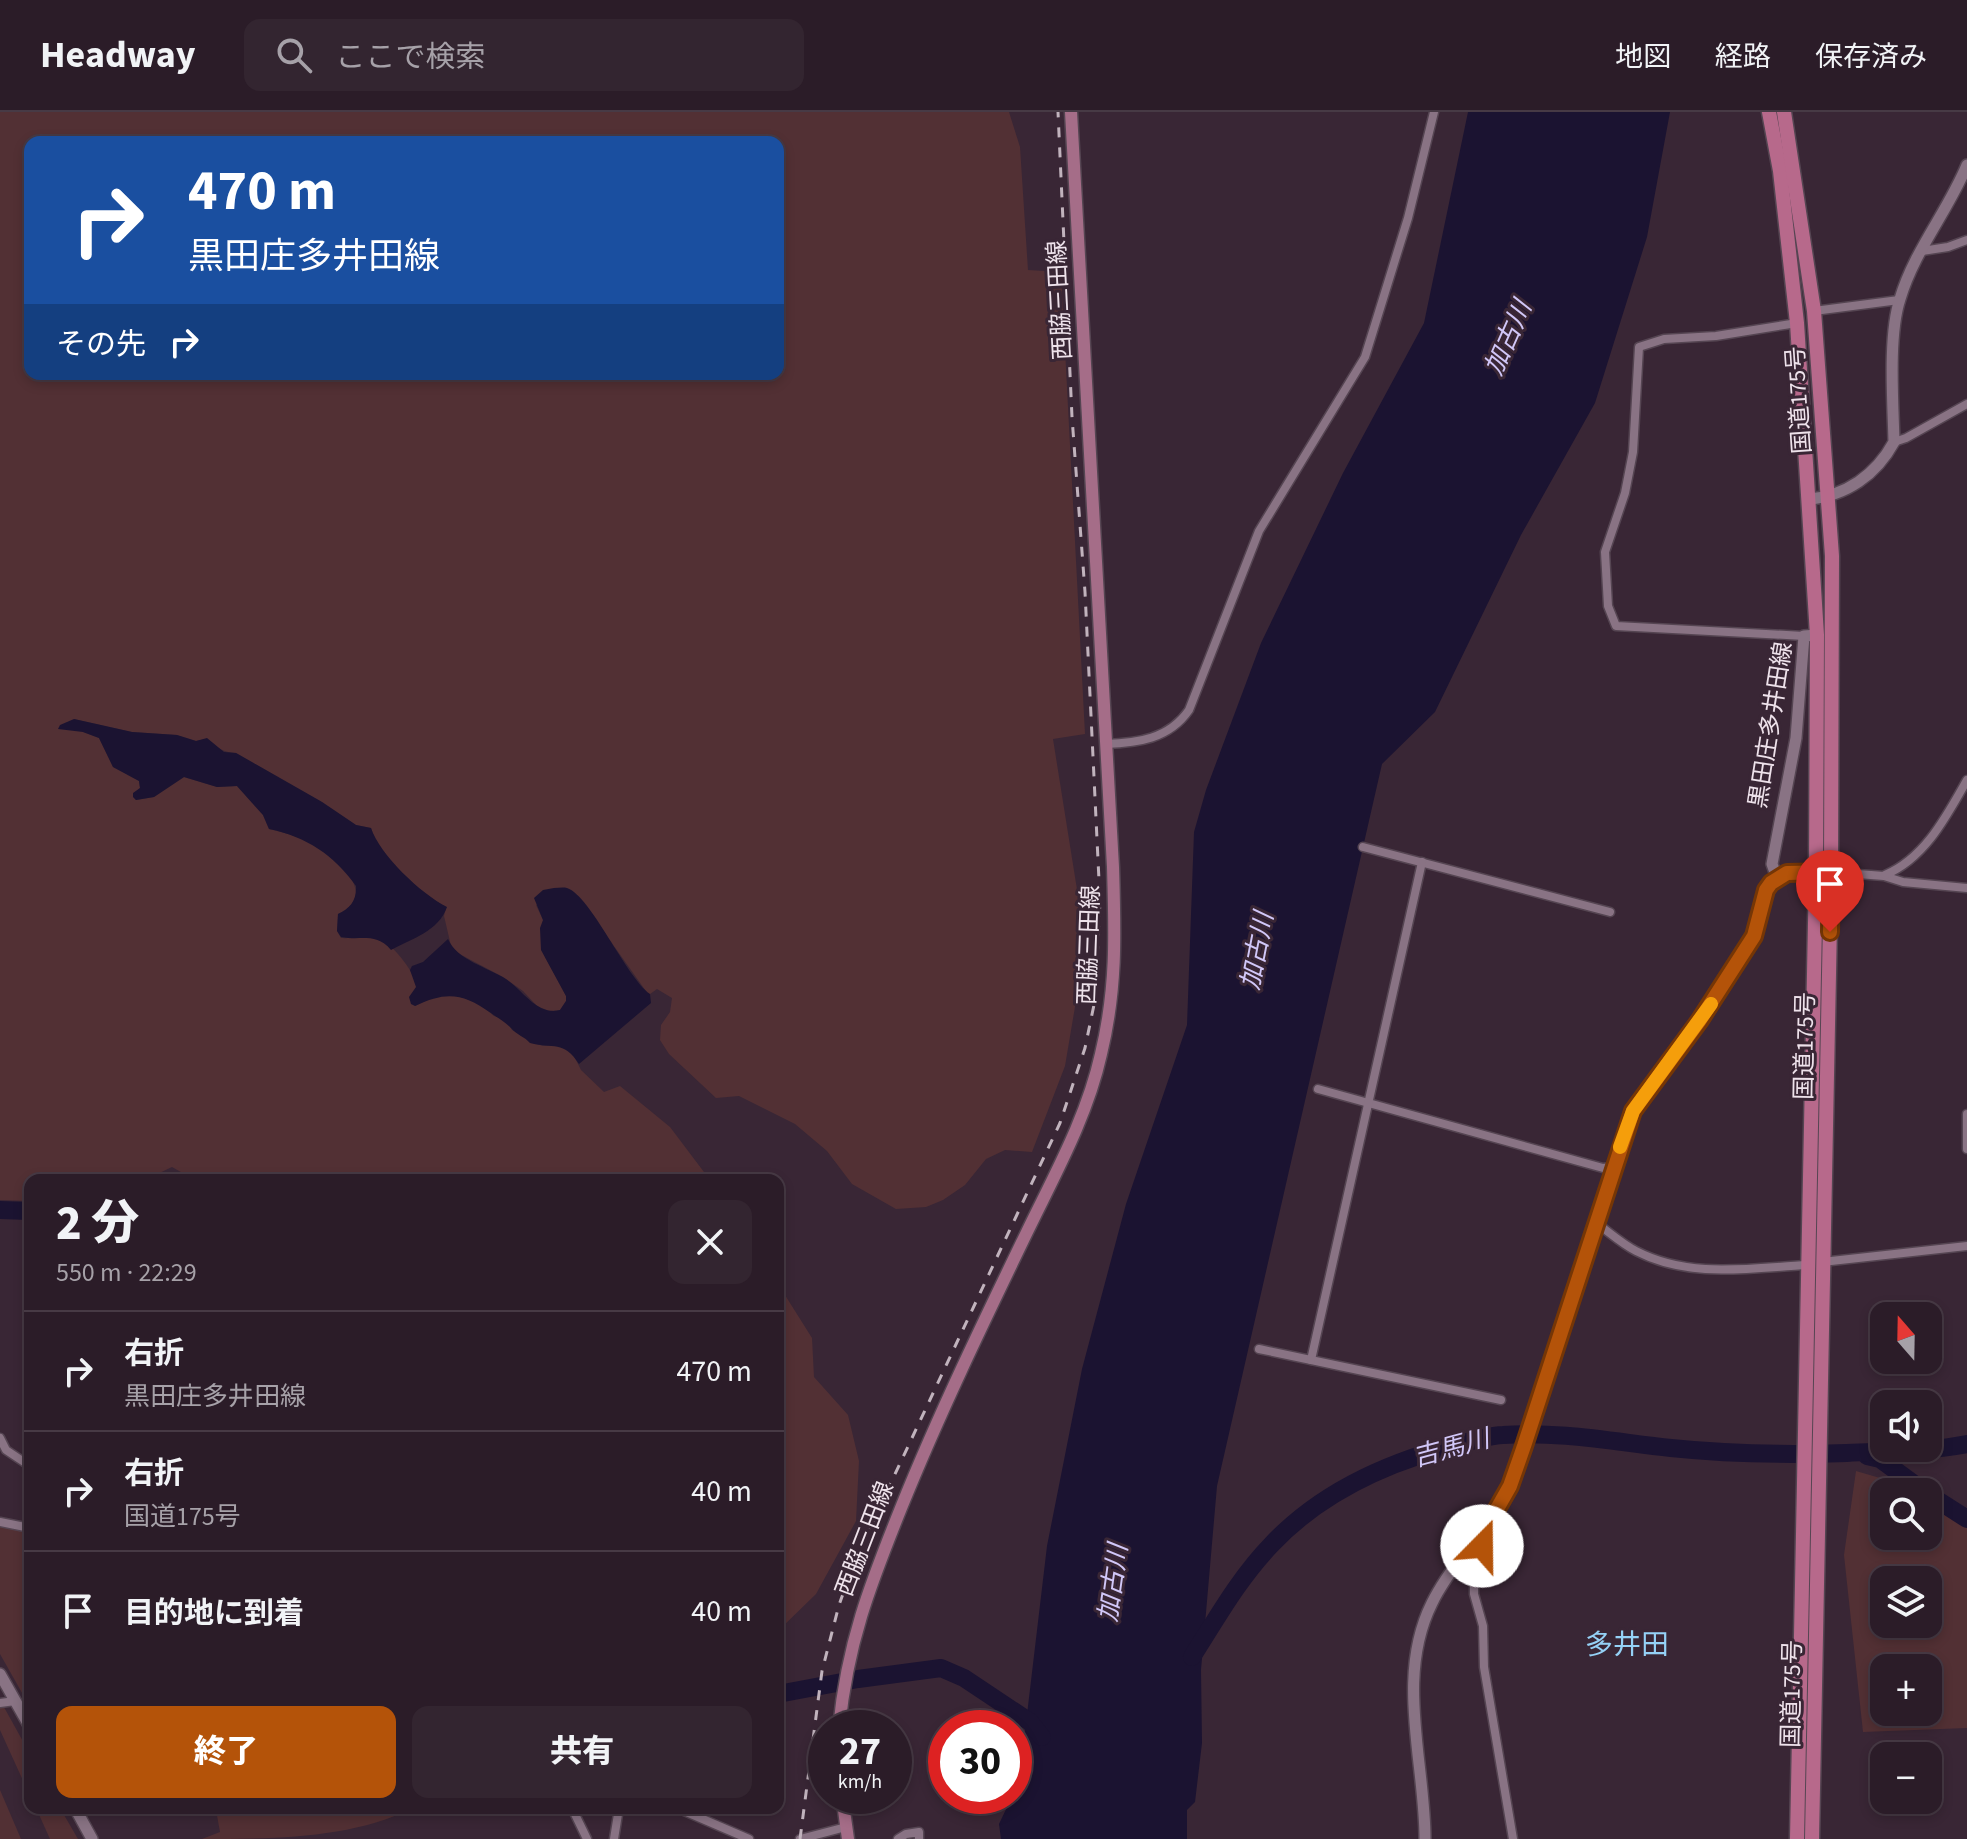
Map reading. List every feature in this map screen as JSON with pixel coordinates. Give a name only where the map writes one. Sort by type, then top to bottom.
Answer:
[{"type":"highway","name":"国道175号","points":[[1769,112],[1780,171],[1797,323],[1809,499],[1810,636],[1824,872]]},
{"type":"highway","name":"国道175号","points":[[1784,112],[1814,311],[1833,572],[1814,1263],[1810,1523],[1812,1839]]},
{"type":"highway","name":"国道175号","points":[[1797,1839],[1810,1523]]},
{"type":"main road","name":"西脇三田線","points":[[841,1710],[859,1617],[871,1581],[919,1462],[1082,1117],[1101,1056],[1113,994],[1116,947],[1071,112]]},
{"type":"main road","points":[[1809,499],[1828,498],[1864,478],[1886,456],[1894,442],[1894,326],[1899,300],[1967,165]]},
{"type":"main road","name":"黒田庄多井田線","points":[[1425,1839],[1425,1806],[1414,1715],[1417,1651],[1432,1602],[1485,1530],[1510,1486],[1633,1111],[1700,1020],[1746,949],[1754,936],[1766,890],[1777,878],[1772,864],[1796,738],[1810,636]]},
{"type":"main road","points":[[1777,878],[1787,873],[1824,872]]},
{"type":"main road","points":[[0,1674],[24,1717]]},
{"type":"main road","points":[[78,1814],[92,1839]]},
{"type":"street","points":[[1105,744],[1161,736],[1181,721],[1189,710],[1259,531],[1365,357],[1408,218],[1434,112]]},
{"type":"street","points":[[1922,251],[1966,244]]},
{"type":"street","points":[[1814,311],[1899,300]]},
{"type":"street","points":[[1797,323],[1716,336],[1664,339],[1639,347],[1633,452],[1625,493],[1605,552],[1605,575],[1608,606],[1616,626],[1810,636]]},
{"type":"street","points":[[1894,442],[1967,404]]},
{"type":"street","points":[[1884,876],[1912,859],[1939,828],[1967,780]]},
{"type":"street","points":[[1363,847],[1610,912]]},
{"type":"street","points":[[1311,1360],[1422,862]]},
{"type":"street","points":[[1824,872],[1884,876],[1903,882],[1967,888]]},
{"type":"street","points":[[1318,1089],[1603,1168],[1613,1167]]},
{"type":"street","points":[[1967,1114],[1967,1149]]},
{"type":"street","points":[[1595,1222],[1633,1250],[1663,1263],[1705,1271],[1967,1246]]},
{"type":"street","points":[[1259,1349],[1501,1400]]},
{"type":"street","points":[[0,1438],[6,1450],[24,1462]]},
{"type":"street","points":[[0,1522],[24,1527]]},
{"type":"street","points":[[1485,1530],[1474,1594],[1483,1626],[1484,1667],[1513,1839]]},
{"type":"street","points":[[0,1703],[15,1701]]},
{"type":"street","points":[[575,1814],[587,1839]]},
{"type":"street","points":[[614,1839],[618,1814]]},
{"type":"street","points":[[691,1814],[749,1839]]},
{"type":"street","points":[[898,1839],[919,1832],[919,1839]]},
{"type":"street","points":[[800,1839],[847,1833]]},
{"type":"shaded area","points":[[0,112],[1009,112],[1020,147],[1028,270],[1061,272],[1085,734],[1053,739],[1079,902],[1077,995],[1065,1066],[1032,1152],[1005,1150],[986,1159],[965,1185],[943,1200],[926,1207],[896,1209],[852,1184],[827,1151],[795,1124],[739,1096],[716,1098],[669,1054],[660,1040],[661,1025],[670,1012],[672,998],[657,989],[648,994],[582,901],[536,905],[543,920],[545,957],[566,996],[560,1010],[549,1011],[537,1006],[503,977],[452,950],[444,916],[446,907],[402,872],[375,838],[371,828],[356,825],[322,802],[236,753],[220,749],[207,739],[196,741],[177,735],[132,732],[74,719],[83,732],[99,738],[113,767],[139,781],[140,788],[133,796],[136,800],[154,797],[184,777],[217,787],[237,786],[263,815],[269,829],[312,843],[345,869],[352,878],[355,898],[338,914],[337,931],[341,938],[372,936],[392,947],[413,975],[415,1006],[436,996],[457,996],[477,1002],[494,1016],[506,1020],[512,1030],[542,1046],[559,1045],[573,1054],[581,1070],[604,1092],[620,1086],[670,1127],[705,1174],[184,1174],[172,1167],[157,1174],[24,1174],[24,1201],[0,1200]]},
{"type":"shaded area","points":[[784,1294],[812,1338],[814,1377],[848,1415],[859,1461],[856,1521],[816,1594],[784,1625]]},
{"type":"shaded area","points":[[1856,1471],[1880,1478],[1870,1478],[1870,1550],[1942,1550],[1942,1502],[1967,1519],[1967,1728],[1863,1732],[1844,1555]]},
{"type":"shaded area","points":[[0,1525],[24,1531],[24,1696],[0,1654]]},
{"type":"shaded area","points":[[0,1700],[24,1743],[24,1783],[0,1730]]},
{"type":"shaded area","points":[[0,1790],[21,1839],[0,1839]]},
{"type":"shaded area","points":[[39,1814],[63,1814],[78,1839],[50,1839]]},
{"type":"shaded area","points":[[217,1814],[398,1814],[364,1826],[310,1835],[202,1839],[220,1832]]},
{"type":"water","name":"加古川","points":[[1468,112],[1670,112],[1647,237],[1595,403],[1521,535],[1435,712],[1382,764],[1217,1486],[1201,1670],[1202,1743],[1195,1802],[1187,1810],[1187,1839],[1001,1839],[999,1824],[1004,1814],[1032,1814],[1032,1710],[1028,1710],[1047,1546],[1082,1369],[1126,1204],[1187,1025],[1194,832],[1206,790],[1261,643],[1343,473],[1424,323]]},
{"type":"water","points":[[74,719],[132,732],[177,735],[196,741],[207,738],[224,752],[236,753],[356,825],[371,828],[375,838],[402,872],[425,893],[447,907],[443,915],[424,933],[391,950],[374,939],[341,937],[337,931],[338,914],[352,903],[356,886],[329,856],[296,837],[269,829],[263,815],[237,786],[217,787],[184,777],[154,797],[136,800],[133,793],[140,788],[139,781],[113,767],[99,738],[83,732],[58,729]]},
{"type":"water","points":[[567,888],[587,906],[630,971],[650,994],[651,1003],[579,1064],[563,1048],[530,1043],[472,1001],[445,996],[415,1006],[411,1004],[409,997],[416,987],[410,970],[412,966],[423,962],[448,939],[458,952],[506,979],[536,1005],[548,1010],[560,1010],[566,996],[541,950],[540,928],[543,920],[534,898],[543,890]]},
{"type":"waterway","points":[[0,1210],[24,1211]]},
{"type":"waterway","name":"吉馬川","points":[[1192,1657],[1249,1571],[1292,1525],[1314,1507],[1362,1479],[1440,1449],[1494,1436],[1524,1434],[1759,1454],[1907,1451],[1967,1444]]},
{"type":"waterway","points":[[1867,1456],[1880,1459],[1906,1478]]},
{"type":"waterway","points":[[1942,1503],[1967,1519]]},
{"type":"waterway","points":[[784,1693],[941,1668],[964,1678],[1030,1722],[1042,1737]]},
{"type":"railway","points":[[800,1839],[822,1671],[839,1605],[857,1555],[1060,1123],[1085,1048],[1095,1000],[1100,901],[1058,112]]},
{"type":"slow traffic","points":[[1620,1147],[1633,1111],[1711,1004]]},
{"type":"district","name":"多井田","points":[[1627,1645]]},
{"type":"route","points":[[1482,1546],[1485,1530],[1510,1486],[1524,1446],[1633,1111],[1738,963],[1754,936],[1766,890],[1771,883],[1787,873],[1831,872],[1830,932]]}]
